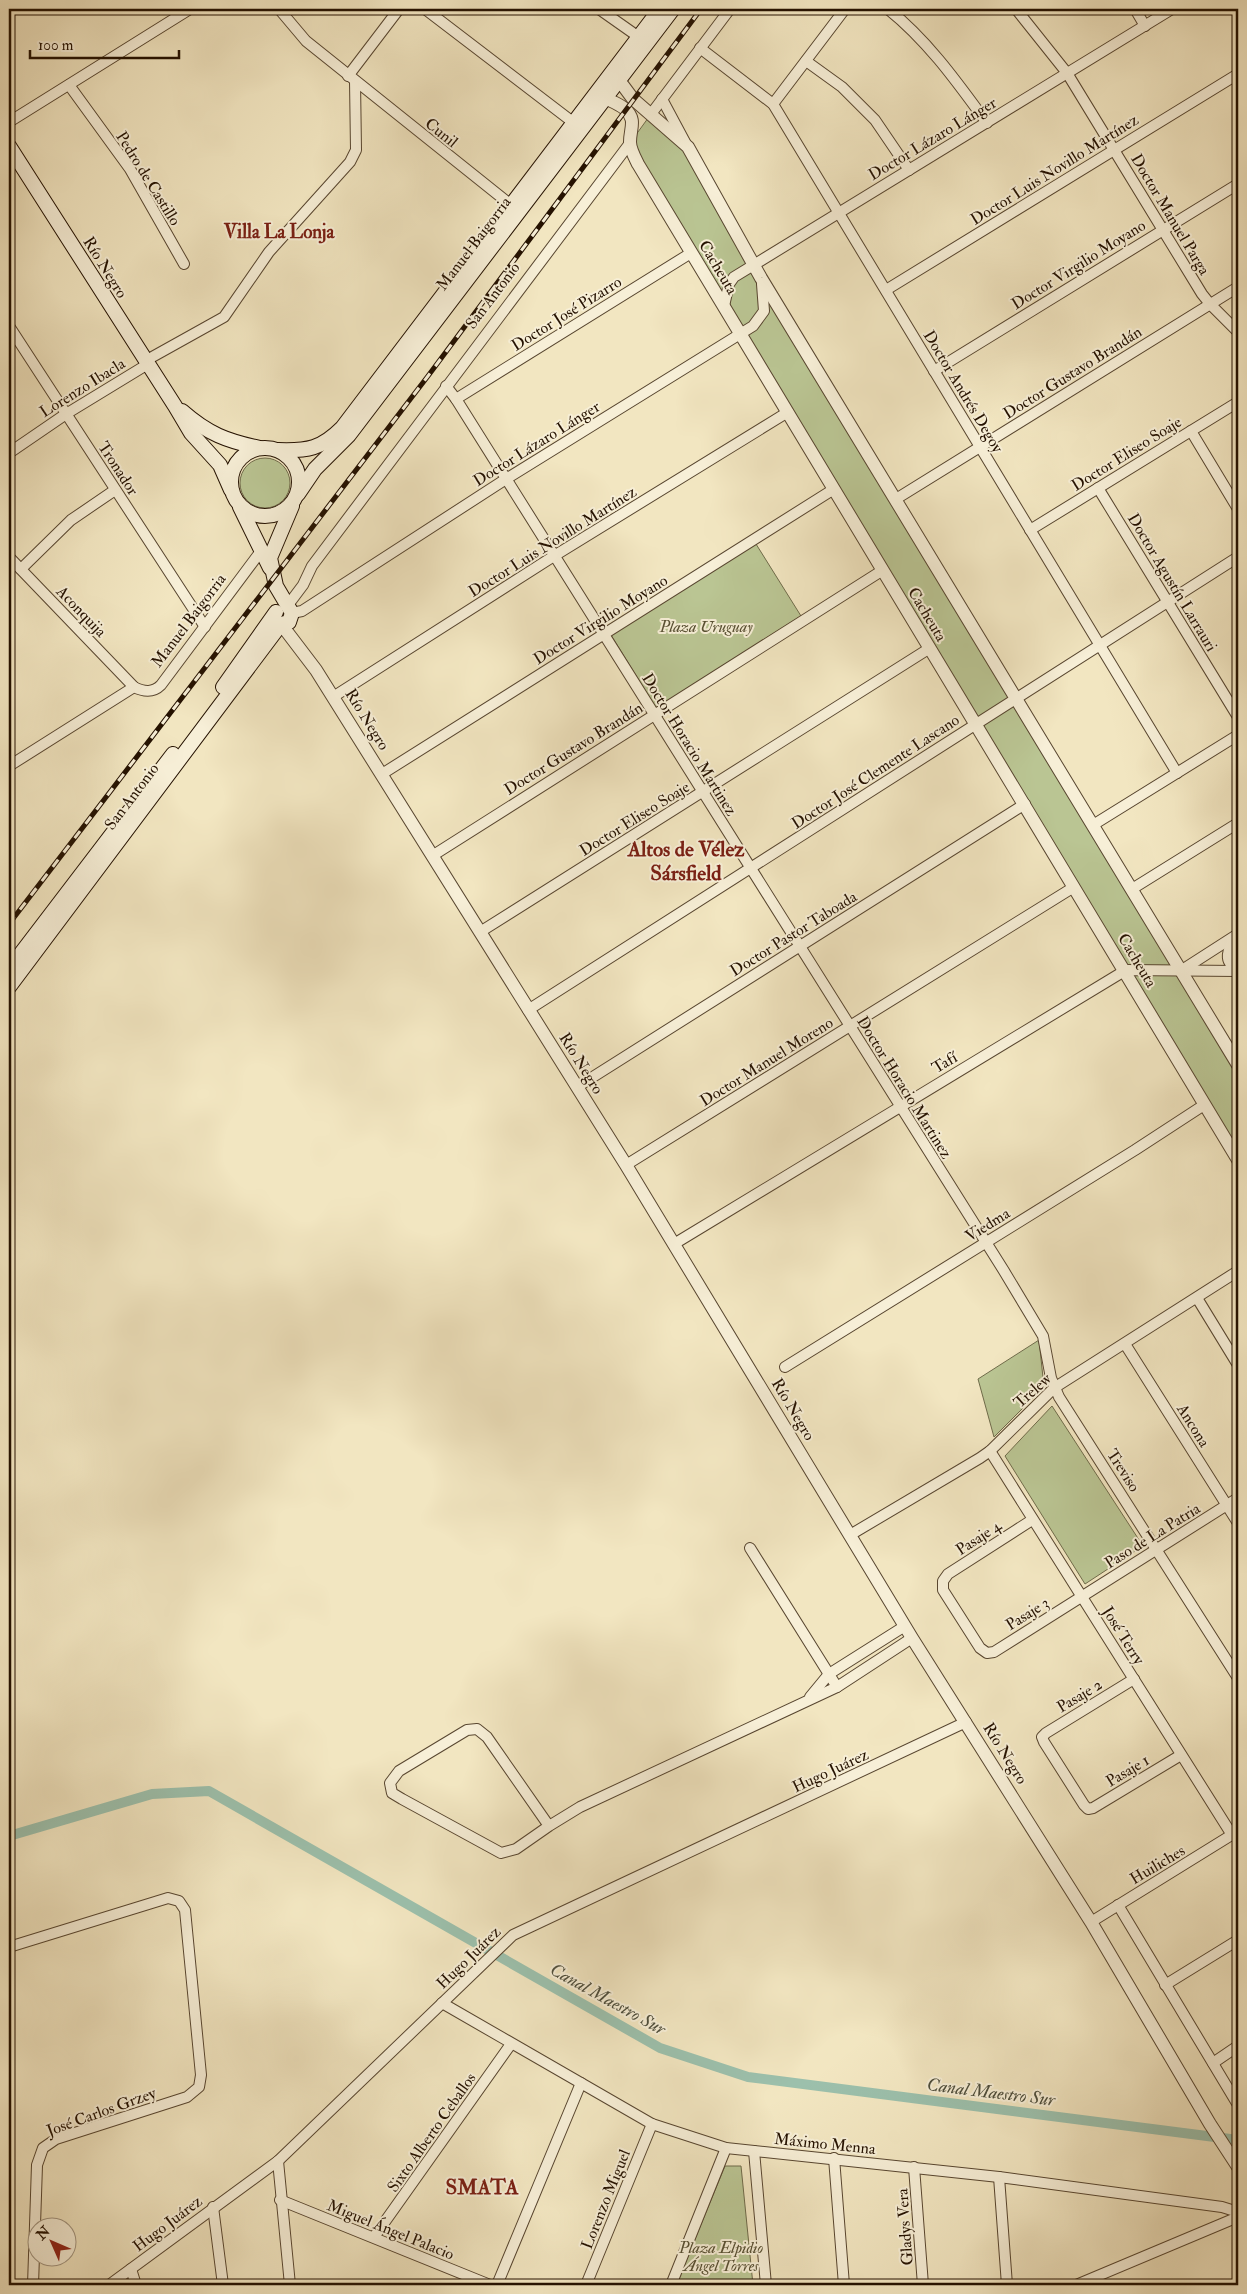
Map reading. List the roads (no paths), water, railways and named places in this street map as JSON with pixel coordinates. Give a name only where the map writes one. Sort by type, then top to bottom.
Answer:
[{"type":"main road","name":"Manuel Baigorria","points":[[643,40],[660,9]]},
{"type":"main road","name":"Manuel Baigorria","points":[[295,498],[315,469],[349,435],[643,40],[674,9]]},
{"type":"main road","name":"Manuel Baigorria","points":[[278,450],[311,449],[327,441],[342,428],[574,124],[601,96]]},
{"type":"main road","name":"Río Negro","points":[[9,146],[175,406],[187,429],[220,465],[231,490]]},
{"type":"main road","name":"Río Negro","points":[[175,406],[198,426],[214,435],[261,448]]},
{"type":"main road","points":[[272,572],[231,490],[231,475],[237,462],[248,452],[261,448],[278,450],[291,459],[300,479],[295,498],[270,558],[277,590],[286,614]]},
{"type":"main road","points":[[240,506],[252,514],[267,517],[286,510],[295,498]]},
{"type":"main road","name":"San Antonio","points":[[9,969],[190,732],[286,614]]},
{"type":"main road","name":"San Antonio","points":[[9,987],[286,614]]},
{"type":"street","points":[[9,122],[190,9]]},
{"type":"street","name":"Cunil","points":[[279,9],[306,41],[511,206]]},
{"type":"street","points":[[351,79],[399,9]]},
{"type":"street","points":[[425,9],[574,124]]},
{"type":"street","points":[[599,9],[643,40]]},
{"type":"street","name":"San Antonio","points":[[286,614],[312,566],[730,9]]},
{"type":"street","points":[[773,104],[845,9]]},
{"type":"street","points":[[888,9],[909,26],[942,62],[987,123]]},
{"type":"street","name":"Doctor Manuel Parga","points":[[1016,9],[1067,73],[1210,304],[1238,332]]},
{"type":"street","points":[[1135,9],[1145,26]]},
{"type":"street","name":"Doctor Lázaro Lánger","points":[[724,306],[731,281],[754,265],[1172,9]]},
{"type":"street","name":"Doctor Andrés Degoy","points":[[700,48],[773,104],[1177,773]]},
{"type":"street","points":[[806,61],[842,87],[875,120],[909,170]]},
{"type":"street","name":"Doctor Luis Novillo Martínez","points":[[886,290],[1238,74]]},
{"type":"street","name":"Cacheuta","points":[[616,76],[633,99],[688,147],[761,278],[1238,1065]]},
{"type":"street","name":"Lorenzo Ibacla","points":[[9,453],[147,362],[224,317],[269,252],[350,162],[356,150],[351,79]]},
{"type":"street","name":"Pedro de Castillo","points":[[69,85],[130,169],[184,264]]},
{"type":"street","name":"Cacheuta","points":[[601,96],[624,108],[632,117],[633,128],[630,143],[638,164],[1126,970],[1238,1160]]},
{"type":"street","points":[[662,99],[688,147]]},
{"type":"street","name":"Doctor Virgilio Moyano","points":[[934,370],[1238,184]]},
{"type":"street","name":"Doctor José Pizarro","points":[[456,399],[691,253]]},
{"type":"street","name":"Doctor Lázaro Lánger","points":[[286,614],[302,611],[506,479],[753,326],[764,311],[761,278]]},
{"type":"street","name":"Doctor Gustavo Brandán","points":[[896,498],[1238,287]]},
{"type":"street","name":"Tronador","points":[[9,326],[13,341],[66,414],[205,627]]},
{"type":"street","name":"Doctor Horacio Martinez","points":[[446,386],[456,399],[899,1107],[1004,1270]]},
{"type":"street","name":"Doctor Eliseo Soaje","points":[[1030,530],[1238,402]]},
{"type":"street","name":"Doctor Luis Novillo Martínez","points":[[333,697],[554,556],[788,412]]},
{"type":"street","points":[[1191,431],[1238,509]]},
{"type":"street","name":"Doctor Virgilio Moyano","points":[[382,774],[834,488]]},
{"type":"street","name":"Doctor Agustín Larrauri","points":[[1098,488],[1238,717]]},
{"type":"street","points":[[21,569],[71,520],[116,490]]},
{"type":"street","name":"Manuel Baigorria","points":[[134,687],[143,691],[157,690],[261,551]]},
{"type":"street","name":"Aconquija","points":[[9,557],[134,687]]},
{"type":"street","name":"Doctor José Clemente Lascano","points":[[528,1010],[1238,557]]},
{"type":"street","name":"Doctor Gustavo Brandán","points":[[432,856],[883,570]]},
{"type":"street","name":"Río Negro","points":[[286,614],[316,670],[626,1165],[912,1638],[1091,1922],[1210,2124],[1238,2167]]},
{"type":"street","name":"Doctor Eliseo Soaje","points":[[480,932],[930,648]]},
{"type":"street","points":[[10,762],[134,687]]},
{"type":"street","points":[[1093,825],[1238,735]]},
{"type":"street","name":"Doctor Pastor Taboada","points":[[577,1087],[1024,804]]},
{"type":"street","points":[[1132,889],[1238,823]]},
{"type":"street","name":"Doctor Manuel Moreno","points":[[626,1165],[1074,887]]},
{"type":"street","points":[[1181,970],[1237,935]]},
{"type":"street","points":[[1237,935],[1227,954],[1229,961],[1238,970]]},
{"type":"street","points":[[1126,970],[1238,970]]},
{"type":"street","name":"Tafí","points":[[674,1244],[1126,970]]},
{"type":"street","name":"Viedma","points":[[785,1367],[1135,1150],[1204,1105]]},
{"type":"street","name":"Treviso","points":[[1004,1270],[1043,1336],[1054,1388],[1158,1549],[1238,1678]]},
{"type":"street","name":"Trelew","points":[[850,1536],[990,1451],[1054,1388],[1238,1271]]},
{"type":"street","points":[[1197,1298],[1238,1365]]},
{"type":"street","name":"Ancona","points":[[1125,1344],[1238,1523]]},
{"type":"street","name":"José Terry","points":[[990,1451],[1181,1755],[1235,1833]]},
{"type":"street","name":"Paso de La Patria","points":[[1082,1596],[1238,1498]]},
{"type":"street","name":"Pasaje 4","points":[[987,1652],[980,1648],[943,1590],[943,1581],[948,1574],[1032,1520]]},
{"type":"street","points":[[750,1548],[838,1686]]},
{"type":"street","name":"Pasaje 3","points":[[987,1652],[994,1652],[1082,1596]]},
{"type":"street","points":[[807,1700],[829,1674],[905,1626]]},
{"type":"street","points":[[549,1826],[487,1737],[477,1729],[467,1730],[398,1771],[390,1783],[392,1793],[501,1853],[516,1849],[580,1807],[838,1686],[912,1638]]},
{"type":"street","name":"Pasaje 2","points":[[1088,1809],[1042,1737],[1134,1679]]},
{"type":"street","name":"Hugo Juárez","points":[[109,2285],[278,2161],[504,1941],[513,1935],[966,1722]]},
{"type":"street","name":"Pasaje 1","points":[[1088,1809],[1093,1808],[1181,1755]]},
{"type":"street","name":"Huiliches","points":[[1091,1922],[1235,1833]]},
{"type":"street","name":"José Carlos Grzey","points":[[9,1948],[168,1898],[179,1901],[185,1910],[201,2075],[199,2087],[187,2097],[56,2139],[43,2148],[37,2165],[33,2285]]},
{"type":"street","points":[[1118,1905],[1238,2104]]},
{"type":"street","points":[[1165,1985],[1238,1940]]},
{"type":"street","name":"Máximo Menna","points":[[442,2003],[652,2124],[726,2148],[999,2177],[1222,2207],[1238,2212]]},
{"type":"street","name":"Sixto Alberto Ceballos","points":[[374,2237],[511,2044]]},
{"type":"street","points":[[1213,2062],[1238,2046]]},
{"type":"street","points":[[497,2285],[581,2083]]},
{"type":"street","name":"Lorenzo Miguel","points":[[586,2285],[652,2124]]},
{"type":"street","points":[[671,2285],[726,2148]]},
{"type":"street","points":[[754,2151],[766,2285]]},
{"type":"street","points":[[834,2158],[844,2285]]},
{"type":"street","points":[[278,2161],[280,2200],[290,2285]]},
{"type":"street","name":"Gladys Vera","points":[[914,2167],[923,2285]]},
{"type":"street","points":[[999,2177],[1007,2285]]},
{"type":"street","name":"Miguel Ángel Palacio","points":[[280,2200],[490,2285]]},
{"type":"street","points":[[213,2207],[223,2285]]},
{"type":"street","points":[[1076,2285],[1238,2217]]},
{"type":"street","points":[[130,2269],[136,2285]]},
{"type":"waterway","name":"Canal Maestro Sur","points":[[9,1836],[152,1794],[209,1791],[660,2048],[748,2077],[1238,2140]]},
{"type":"railway","points":[[9,924],[428,376],[701,9]]},
{"type":"district","name":"Villa La Lonja","points":[[279,231]]},
{"type":"district","name":"Altos de Vélez Sársfield","points":[[686,861]]},
{"type":"district","name":"SMATA","points":[[482,2187]]},
{"type":"park label","name":"Plaza Uruguay","points":[[706,626]]},
{"type":"park label","name":"Plaza Elpidio Ángel Torres","points":[[721,2256]]}]
